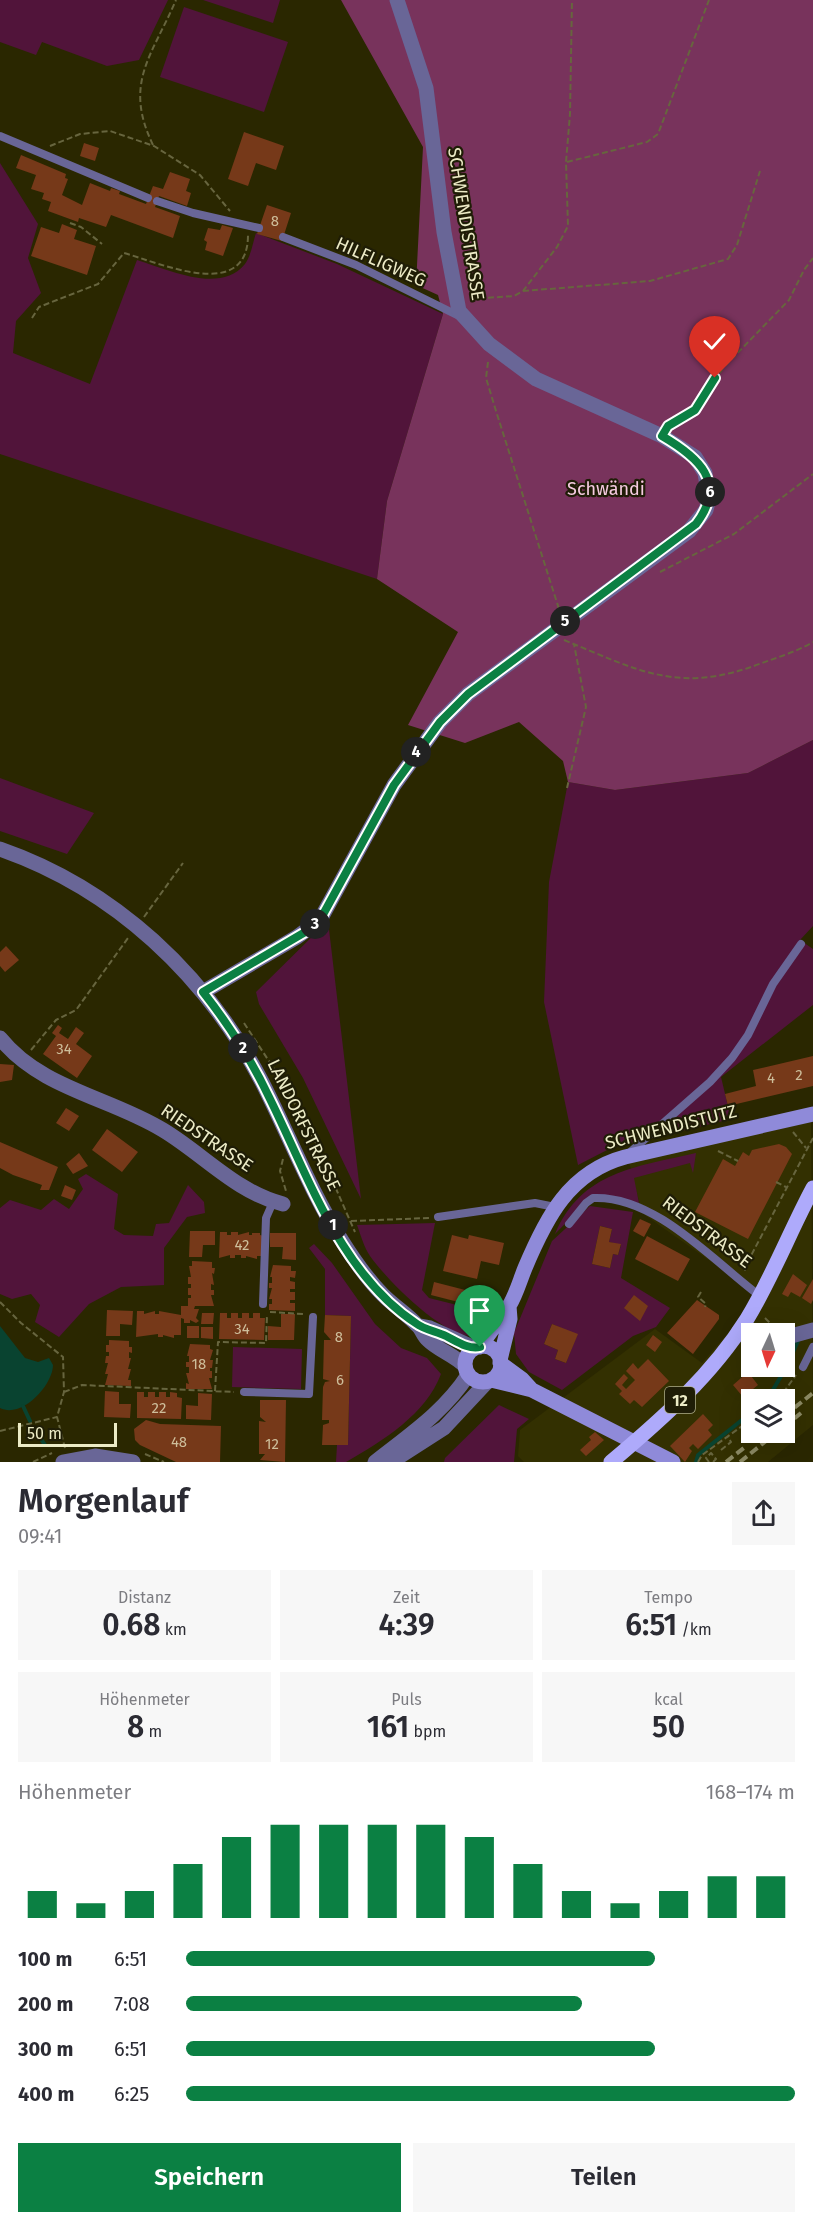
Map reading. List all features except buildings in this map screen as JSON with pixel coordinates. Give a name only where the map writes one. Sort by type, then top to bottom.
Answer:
[{"type":"main road","name":"SCHWENDISTUTZ","points":[[477,1348],[509,1306],[550,1205],[586,1174],[606,1163],[625,1157],[813,1114]]},
{"type":"main road","name":"12","points":[[749,1323],[813,1188]]},
{"type":"main road","name":"SCHWENDISTUTZ","points":[[500,1361],[510,1319],[509,1306]]},
{"type":"main road","name":"12","points":[[611,1462],[686,1394],[741,1337]]},
{"type":"main road","points":[[532,1390],[500,1361],[491,1349],[477,1348],[467,1356],[466,1370],[476,1381],[489,1381],[532,1390],[673,1462]]},
{"type":"main road","points":[[489,1381],[498,1373],[500,1361]]},
{"type":"street","name":"SCHWENDISTRASSE","points":[[203,992],[312,928],[320,920],[394,785],[434,730],[468,694],[547,633],[679,539],[706,510],[710,492],[701,464],[686,450],[662,436],[536,379],[489,344],[464,319],[456,299],[444,232],[426,88],[396,0]]},
{"type":"street","name":"LANDORFSTRASSE","points":[[0,849],[57,873],[111,907],[165,951],[203,992],[249,1059],[313,1190],[341,1240],[374,1285],[419,1326],[427,1339],[466,1370]]},
{"type":"street","name":"RIEDSTRASSE","points":[[0,1038],[22,1060],[58,1083],[153,1124],[238,1184],[278,1203]]},
{"type":"street","name":"LANDORFSTRASSE","points":[[419,1326],[430,1328],[477,1348]]},
{"type":"street","points":[[795,1335],[813,1330]]},
{"type":"street","points":[[375,1462],[438,1412],[458,1392],[466,1370]]},
{"type":"street","points":[[391,1462],[424,1443],[444,1428],[489,1381]]},
{"type":"street","points":[[66,1461],[95,1456],[133,1462]]},
{"type":"lane","points":[[0,136],[148,198]]},
{"type":"lane","points":[[157,201],[193,213],[259,228]]},
{"type":"lane","name":"HILFLIGWEG","points":[[283,237],[356,265],[464,319]]},
{"type":"lane","points":[[625,1157],[710,1082],[732,1058],[748,1035],[773,984],[801,944]]},
{"type":"lane","name":"RIEDSTRASSE","points":[[568,1224],[593,1198],[630,1203],[671,1226],[760,1296]]},
{"type":"lane","points":[[263,1304],[266,1218],[278,1203]]},
{"type":"lane","points":[[438,1217],[550,1205]]},
{"type":"lane","points":[[244,1392],[309,1394],[313,1317]]},
{"type":"lane","points":[[803,1366],[813,1347]]},
{"type":"path","points":[[154,146],[144,126],[139,85],[143,70],[176,0]]},
{"type":"path","points":[[456,299],[514,296],[523,291],[557,247],[568,226],[566,162],[570,114],[572,0]]},
{"type":"path","points":[[566,162],[647,142],[658,134],[709,0]]},
{"type":"path","points":[[32,318],[39,307],[98,284],[124,253],[198,274],[216,274],[231,270],[243,259],[248,243],[245,225],[200,175],[154,146],[110,131],[80,134],[35,152]]},
{"type":"path","points":[[523,291],[650,281],[728,259],[737,245],[760,171]]},
{"type":"path","points":[[70,223],[81,227],[102,244]]},
{"type":"path","points":[[662,436],[668,426],[695,410],[723,368],[789,300],[804,270],[813,258]]},
{"type":"path","points":[[489,344],[486,378],[563,622]]},
{"type":"path","points":[[651,575],[734,534],[813,474]]},
{"type":"path","points":[[547,633],[648,674],[689,679],[737,673],[813,642]]},
{"type":"path","points":[[567,788],[586,706],[574,644]]},
{"type":"path","points":[[162,892],[183,863]]},
{"type":"path","points":[[22,1060],[56,1020],[76,1010],[111,962]]},
{"type":"path","points":[[244,1022],[284,1084],[316,1143],[356,1237]]},
{"type":"path","points":[[794,1134],[806,1149]]},
{"type":"path","points":[[747,1272],[745,1267],[813,1138]]},
{"type":"path","points":[[310,1145],[316,1143]]},
{"type":"path","points":[[715,1146],[738,1161]]},
{"type":"path","name":"RIEDSTRASSE","points":[[278,1203],[288,1201],[280,1168],[286,1155]]},
{"type":"path","points":[[776,1182],[786,1187]]},
{"type":"path","points":[[351,1221],[438,1217]]},
{"type":"path","points":[[701,1292],[698,1298],[706,1304],[705,1307]]},
{"type":"path","points":[[0,1302],[21,1323],[63,1357],[64,1392],[57,1417],[66,1461]]},
{"type":"path","points":[[215,1392],[218,1342],[266,1344],[267,1312],[297,1313],[313,1317]]},
{"type":"path","points":[[762,1315],[771,1323]]},
{"type":"path","points":[[786,1389],[803,1366]]},
{"type":"path","points":[[64,1392],[82,1386],[244,1392]]},
{"type":"path","points":[[0,1431],[57,1417]]},
{"type":"path","points":[[698,1462],[702,1455],[741,1426]]},
{"type":"path","points":[[721,1450],[731,1442],[727,1436]]},
{"type":"path","points":[[710,1462],[714,1457]]},
{"type":"shaded area","points":[[0,0],[168,0],[139,60],[107,66],[42,42],[36,55],[0,42]]},
{"type":"shaded area","points":[[203,0],[280,0],[273,23]]},
{"type":"shaded area","points":[[184,7],[288,42],[264,112],[160,77]]},
{"type":"shaded area","points":[[0,163],[38,224],[28,258],[41,293],[16,321],[13,353],[90,384],[137,260],[193,277],[222,278],[234,273],[245,264],[256,233],[337,264],[443,314],[387,501],[377,579],[0,454]]},
{"type":"shaded area","points":[[813,740],[813,926],[800,940],[813,949],[813,1005],[721,1077],[731,1119],[611,1148],[578,1165],[544,1002],[549,882],[568,782],[615,790],[748,773]]},
{"type":"shaded area","points":[[0,778],[94,813],[67,854],[0,831]]},
{"type":"shaded area","points":[[328,921],[361,1199],[303,1078],[259,1004],[256,992]]},
{"type":"shaded area","points":[[811,1122],[813,1425],[795,1440],[795,1389],[741,1389],[741,1443],[791,1443],[768,1462],[524,1462],[518,1456],[520,1430],[655,1329],[702,1363],[760,1296],[642,1213],[629,1162]]},
{"type":"shaded area","points":[[696,1153],[693,1173],[690,1163],[634,1178],[639,1203],[593,1195],[555,1234],[566,1213],[596,1184],[632,1168]]},
{"type":"shaded area","points":[[86,1174],[118,1194],[114,1229],[124,1235],[153,1236],[156,1224],[169,1223],[188,1185],[204,1202],[205,1213],[187,1217],[164,1248],[164,1285],[121,1287],[89,1304],[59,1337],[35,1322],[40,1305],[31,1294],[12,1299],[0,1294],[0,1208],[10,1200],[41,1210],[54,1199],[69,1209],[83,1189],[78,1179]]},
{"type":"shaded area","points":[[590,1206],[633,1212],[621,1278],[670,1308],[656,1327],[633,1336],[562,1390],[529,1372],[516,1354],[514,1333],[552,1241]],"holes":[[[600,1226],[612,1229],[609,1242],[621,1245],[618,1255],[613,1254],[610,1268],[592,1264]],[[552,1324],[577,1335],[566,1363],[555,1359],[558,1350],[544,1344]]]},
{"type":"shaded area","points":[[435,1223],[422,1290],[429,1298],[485,1312],[490,1316],[483,1328],[472,1336],[460,1334],[446,1327],[402,1292],[370,1256],[357,1225]]},
{"type":"shaded area","points":[[314,1244],[332,1263],[375,1324],[401,1348],[427,1358],[441,1374],[425,1402],[414,1414],[374,1445],[346,1462],[336,1462],[337,1445],[348,1445],[351,1316],[325,1315],[325,1269],[309,1248]]},
{"type":"shaded area","points":[[0,1326],[25,1358],[38,1362],[49,1358],[53,1365],[52,1373],[42,1390],[35,1398],[18,1409],[0,1408]]},
{"type":"shaded area","points":[[233,1347],[302,1349],[301,1389],[232,1387]]},
{"type":"shaded area","points":[[499,1405],[529,1419],[517,1429],[514,1462],[444,1462],[445,1458]]},
{"type":"green space","name":"Schwändi","points":[[341,0],[813,0],[813,740],[748,773],[615,790],[568,782],[563,761],[519,722],[465,743],[408,725],[458,632],[377,579],[387,501],[443,314],[438,295],[416,285],[423,147]]},
{"type":"waterway","points":[[773,1389],[798,1341]]},
{"type":"waterway","points":[[23,1406],[30,1421]]},
{"type":"waterway","points":[[696,1462],[698,1455],[741,1421]]},
{"type":"waterway","points":[[33,1427],[45,1445]]},
{"type":"railway","points":[[795,1407],[813,1393]]},
{"type":"railway","points":[[795,1418],[801,1413]]},
{"type":"railway","points":[[740,1462],[763,1443]]},
{"type":"railway","points":[[726,1462],[745,1447]]},
{"type":"route","points":[[480,1347],[466,1346],[430,1328],[419,1326],[383,1295],[366,1275],[324,1211],[249,1059],[230,1027],[203,992],[312,928],[320,920],[373,821],[414,754],[440,722],[468,694],[547,633],[679,539],[696,524],[708,504],[710,492],[705,473],[695,457],[662,436],[668,426],[695,410],[715,378]]}]
